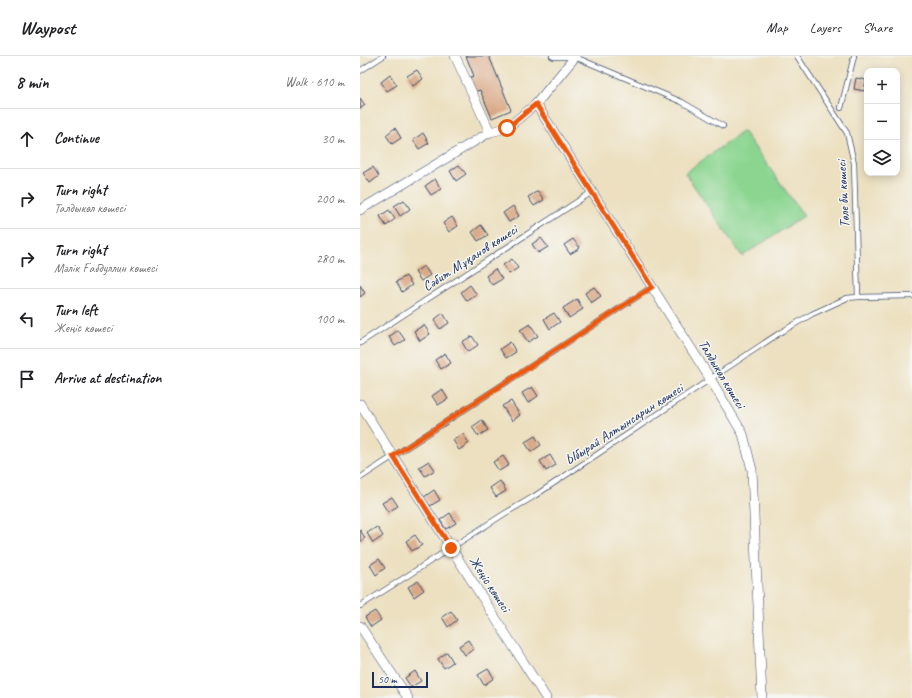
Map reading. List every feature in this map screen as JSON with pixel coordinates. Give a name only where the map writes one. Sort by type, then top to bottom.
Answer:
[{"type":"street","points":[[455,56],[490,132]]},
{"type":"street","points":[[360,210],[490,132],[507,128],[536,104],[576,57]]},
{"type":"street","name":"Талдыкөл көшесі","points":[[536,104],[711,380],[743,434],[752,470],[762,698]]},
{"type":"street","name":"Жеңіс көшесі","points":[[360,404],[546,698]]},
{"type":"street","points":[[360,626],[408,698]]},
{"type":"lane","points":[[360,71],[383,56]]},
{"type":"lane","points":[[552,56],[576,57],[682,102],[723,126]]},
{"type":"lane","name":"Төле би көшесі","points":[[797,56],[847,133],[854,163],[858,297]]},
{"type":"lane","points":[[841,108],[854,56]]},
{"type":"lane","name":"Сәбит Мұқанов көшесі","points":[[360,343],[592,192]]},
{"type":"lane","points":[[360,478],[652,287]]},
{"type":"lane","name":"Ыбырай Алтынсарин көшесі","points":[[360,606],[504,514],[534,497],[778,334],[812,314],[848,298],[912,296]]},
{"type":"green space","points":[[743,131],[804,216],[742,256],[685,173]]},
{"type":"building","points":[[466,56],[489,56],[511,110],[492,118],[480,90],[474,92],[468,78],[474,76]]},
{"type":"building","points":[[417,70],[423,79],[413,86],[407,76]]},
{"type":"building","points":[[390,75],[397,85],[387,91],[381,82]]},
{"type":"building","points":[[856,78],[864,80],[864,91],[854,89]]},
{"type":"building","points":[[360,98],[365,105],[360,109]]},
{"type":"building","points":[[395,128],[401,138],[392,144],[386,135]]},
{"type":"building","points":[[423,133],[429,143],[419,149],[413,140]]},
{"type":"building","points":[[459,165],[466,174],[456,181],[450,171]]},
{"type":"building","points":[[373,167],[379,176],[370,183],[363,173]]},
{"type":"building","points":[[435,179],[441,189],[431,195],[425,186]]},
{"type":"building","points":[[538,191],[544,200],[534,206],[528,197]]},
{"type":"building","points":[[404,200],[410,209],[400,216],[394,206]]},
{"type":"building","points":[[513,206],[519,216],[509,222],[503,213]]},
{"type":"building","points":[[389,210],[395,219],[386,226],[380,216]]},
{"type":"building","points":[[452,217],[458,226],[449,232],[443,223]]},
{"type":"building","points":[[481,225],[488,235],[478,241],[472,232]]},
{"type":"building","points":[[541,238],[548,247],[538,253],[532,244]]},
{"type":"building","points":[[573,239],[580,248],[570,254],[564,245]]},
{"type":"building","points":[[512,259],[518,268],[509,274],[503,265]]},
{"type":"building","points":[[424,266],[430,275],[421,281],[415,272]]},
{"type":"building","points":[[495,269],[502,279],[492,285],[486,276]]},
{"type":"building","points":[[406,276],[412,285],[402,292],[396,282]]},
{"type":"building","points":[[360,285],[365,293],[360,297]]},
{"type":"building","points":[[470,285],[477,295],[467,301],[461,292]]},
{"type":"building","points":[[594,287],[601,296],[591,303],[585,293]]},
{"type":"building","points":[[577,299],[583,309],[569,318],[563,308]]},
{"type":"building","points":[[443,313],[449,323],[440,329],[434,320]]},
{"type":"building","points":[[554,313],[560,322],[550,329],[544,319]]},
{"type":"building","points":[[530,324],[538,336],[528,342],[520,330]]},
{"type":"building","points":[[424,325],[430,334],[420,341],[414,331]]},
{"type":"building","points":[[398,330],[405,340],[395,346],[389,337]]},
{"type":"building","points":[[472,336],[478,345],[468,352],[462,342]]},
{"type":"building","points":[[510,342],[516,352],[506,358],[500,349]]},
{"type":"building","points":[[445,353],[451,363],[441,369],[435,360]]},
{"type":"building","points":[[532,387],[538,396],[528,403],[522,393]]},
{"type":"building","points":[[442,389],[448,399],[438,405],[432,396]]},
{"type":"building","points":[[511,401],[520,415],[512,421],[502,406]]},
{"type":"building","points":[[482,420],[488,430],[478,436],[472,427]]},
{"type":"building","points":[[463,434],[469,443],[459,450],[453,440]]},
{"type":"building","points":[[535,436],[541,445],[531,452],[525,442]]},
{"type":"building","points":[[550,455],[556,465],[546,471],[540,461]]},
{"type":"building","points":[[503,456],[509,465],[499,471],[493,462]]},
{"type":"building","points":[[429,461],[435,470],[425,476],[419,467]]},
{"type":"building","points":[[500,481],[506,491],[496,497],[490,488]]},
{"type":"building","points":[[434,490],[440,500],[430,506],[424,497]]},
{"type":"building","points":[[392,497],[398,506],[388,512],[382,503]]},
{"type":"building","points":[[450,513],[456,523],[446,529],[440,520]]},
{"type":"building","points":[[377,527],[383,536],[373,543],[367,533]]},
{"type":"building","points":[[360,530],[365,538],[360,542]]},
{"type":"building","points":[[415,535],[422,545],[412,551],[406,541]]},
{"type":"building","points":[[379,559],[385,568],[376,575],[370,565]]},
{"type":"building","points":[[418,581],[424,590],[414,597],[408,587]]},
{"type":"building","points":[[375,611],[381,620],[371,627],[365,617]]},
{"type":"building","points":[[451,611],[457,620],[448,627],[442,617]]},
{"type":"building","points":[[468,640],[474,649],[465,655],[459,646]]},
{"type":"building","points":[[447,652],[453,662],[444,668],[438,659]]},
{"type":"building","points":[[488,669],[494,678],[484,685],[478,675]]},
{"type":"building","points":[[415,671],[421,681],[411,687],[405,678]]},
{"type":"route","points":[[451,548],[393,456],[652,287],[536,104],[507,128]]}]
